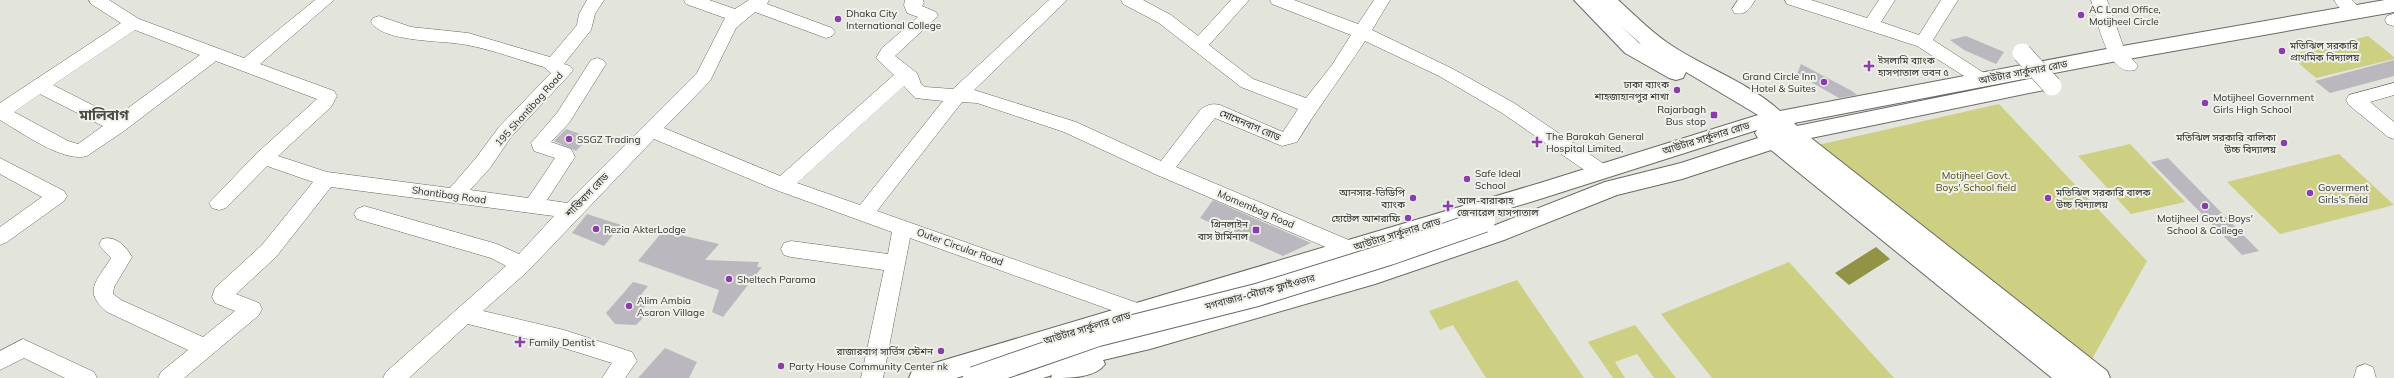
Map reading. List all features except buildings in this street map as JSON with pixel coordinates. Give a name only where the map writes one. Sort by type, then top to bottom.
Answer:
[{"type":"main road","points":[[1584,0],[1632,48],[1728,101],[1766,120]]},
{"type":"main road","points":[[1606,0],[1633,27],[1669,54],[1742,94],[1784,138],[2070,378]]},
{"type":"main road","name":"আউটার সার্কুলার রোড","points":[[1150,339],[1375,275],[1503,231],[1613,188],[1682,171],[1784,138],[2349,6],[2394,16]]},
{"type":"main road","name":"আউটার সার্কুলার রোড","points":[[921,378],[1540,191],[1766,120],[1981,80],[2123,60],[2394,16]]},
{"type":"main road","points":[[1784,138],[2098,378]]},
{"type":"main road","name":"মগবাজার-মৌচাক ফ্লাইওভার","points":[[974,378],[1098,335],[1257,295],[1389,254],[1518,208],[1533,199],[1540,191]]},
{"type":"main road","points":[[1009,378],[1087,354],[1150,339],[1139,312]]},
{"type":"main road","points":[[1063,378],[1127,345]]},
{"type":"street","points":[[97,0],[133,23],[328,96],[325,102],[264,158],[219,203]]},
{"type":"street","points":[[247,65],[326,0]]},
{"type":"street","points":[[379,22],[389,28],[469,40],[554,64],[585,26],[587,14],[596,0]]},
{"type":"street","points":[[692,0],[737,16]]},
{"type":"street","points":[[913,0],[916,3],[912,6],[913,8],[928,14],[929,18],[888,52],[885,58],[911,77],[913,87],[921,93],[978,97],[1070,127],[1164,170]]},
{"type":"street","points":[[864,214],[958,95],[1059,0]]},
{"type":"street","points":[[1129,0],[1165,19],[1247,84],[1309,106],[1338,69],[1382,0]]},
{"type":"street","points":[[1199,45],[1241,0]]},
{"type":"street","points":[[1278,0],[1361,32],[1445,72],[1508,108],[1600,171]]},
{"type":"street","points":[[1793,0],[1872,24],[1923,42],[1981,80]]},
{"type":"street","points":[[1872,24],[1887,0]]},
{"type":"street","points":[[1923,42],[1950,0]]},
{"type":"street","points":[[2099,0],[2123,60]]},
{"type":"street","points":[[757,3],[826,32]]},
{"type":"street","name":"শান্তিবাগ রোড","points":[[394,378],[521,265],[571,211],[704,77],[723,36],[737,16],[757,3]]},
{"type":"street","points":[[133,23],[0,112],[63,147],[76,151],[85,149],[118,126],[214,53]]},
{"type":"street","points":[[2022,53],[2052,86]]},
{"type":"street","name":"195 Shantibag Road","points":[[454,196],[483,163],[505,132],[564,70],[553,67],[554,64]]},
{"type":"street","points":[[532,206],[566,157],[564,154],[541,146],[540,143],[563,118],[598,64]]},
{"type":"street","points":[[783,185],[806,162],[901,79],[904,72]]},
{"type":"street","points":[[39,86],[118,126]]},
{"type":"street","points":[[2394,89],[2356,100],[2394,132]]},
{"type":"street","name":"মোমেনবাগ রোড","points":[[1164,170],[1211,111],[1214,110],[1282,139],[1288,139],[1309,106]]},
{"type":"street","points":[[651,130],[783,185],[903,227]]},
{"type":"street","name":"Shantibag Road","points":[[264,158],[326,179],[571,211]]},
{"type":"street","points":[[0,165],[57,196],[0,237]]},
{"type":"street","name":"Momembag Road","points":[[1164,170],[1349,249]]},
{"type":"street","points":[[170,378],[252,309],[222,297],[224,291],[269,251],[326,179]]},
{"type":"street","points":[[364,214],[496,252],[521,265]]},
{"type":"street","name":"Outer Circular Road","points":[[872,378],[903,227],[1139,312]]},
{"type":"street","points":[[109,245],[122,257],[104,286],[103,298],[114,306],[205,348]]},
{"type":"street","points":[[792,249],[895,263]]},
{"type":"street","points":[[466,315],[564,339],[625,358],[626,361],[613,378]]},
{"type":"street","points":[[0,361],[23,348],[86,378]]},
{"type":"green space","points":[[2368,36],[2394,57],[2394,59],[2316,78],[2289,55]]},
{"type":"green space","name":"Motijheel Govt. Boys' School field","points":[[1999,104],[2147,261],[2092,359],[1818,145]]},
{"type":"green space","points":[[2130,144],[2185,202],[2131,214],[2078,156]]},
{"type":"green space","name":"Goverment Girls's field","points":[[2339,154],[2394,205],[2280,234],[2227,182]]},
{"type":"green space","points":[[1789,262],[1894,378],[1712,378],[1661,314]]},
{"type":"green space","points":[[1517,280],[1584,378],[1486,378],[1453,325],[1440,330],[1429,311]]},
{"type":"green space","points":[[1635,325],[1676,378],[1654,378],[1637,354],[1615,362],[1625,378],[1613,378],[1588,342]]},
{"type":"shaded area","points":[[1876,247],[1890,259],[1849,285],[1835,273]]},
{"type":"place","name":"AC Land Office, Motijheel Circle","points":[[2081,15]]},
{"type":"place","name":"Dhaka City International College","points":[[838,19]]},
{"type":"place","name":"মতিঝিল সরকারি প্রাথমিক বিদ্যালয়","points":[[2282,51]]},
{"type":"place","name":"ইসলামি ব্যাংক হাসপাতাল ভবন ৫","points":[[1869,66]]},
{"type":"place","name":"Grand Circle Inn Hotel & Suites","points":[[1824,82]]},
{"type":"place","name":"ঢাকা ব্যাংক শাহজাহানপুর শাখা","points":[[1677,90]]},
{"type":"place","name":"Motijheel Government Girls High School","points":[[2205,103]]},
{"type":"place","name":"Rajarbagh Bus stop","points":[[1714,115]]},
{"type":"place","name":"SSGZ Trading","points":[[569,139]]},
{"type":"place","name":"The Barakah General Hospital Limited,","points":[[1537,142]]},
{"type":"place","name":"মতিঝিল সরকারি বালিকা উচ্চ বিদ্যালয়","points":[[2284,143]]},
{"type":"place","name":"Safe Ideal School","points":[[1467,179]]},
{"type":"place","name":"Goverment Girls's field","points":[[2310,193]]},
{"type":"place","name":"আনসার-ভিডিপি ব্যাংক","points":[[1413,198]]},
{"type":"place","name":"মতিঝিল সরকারি বালক উচ্চ বিদ্যালয়","points":[[2048,198]]},
{"type":"place","name":"আল-বারাকাহ জেনারেল হাসপাতাল","points":[[1448,206]]},
{"type":"place","name":"Motijheel Govt. Boys' School & College","points":[[2205,206]]},
{"type":"place","name":"হোটেল আশরাফি","points":[[1408,218]]},
{"type":"place","name":"Rezia AkterLodge","points":[[596,229]]},
{"type":"place","name":"গ্রিনলাইন বাস টার্মিনাল","points":[[1256,230]]},
{"type":"place","name":"Sheltech Parama","points":[[729,279]]},
{"type":"place","name":"Alim Ambia Asaron Village","points":[[629,306]]},
{"type":"place","name":"Family Dentist","points":[[520,342]]},
{"type":"place","name":"রাজারবাগ সার্ভিস স্টেশন","points":[[941,351]]},
{"type":"place","name":"Party House Community Center nk","points":[[781,366]]},
{"type":"district","name":"মালিবাগ","points":[[104,115]]}]
